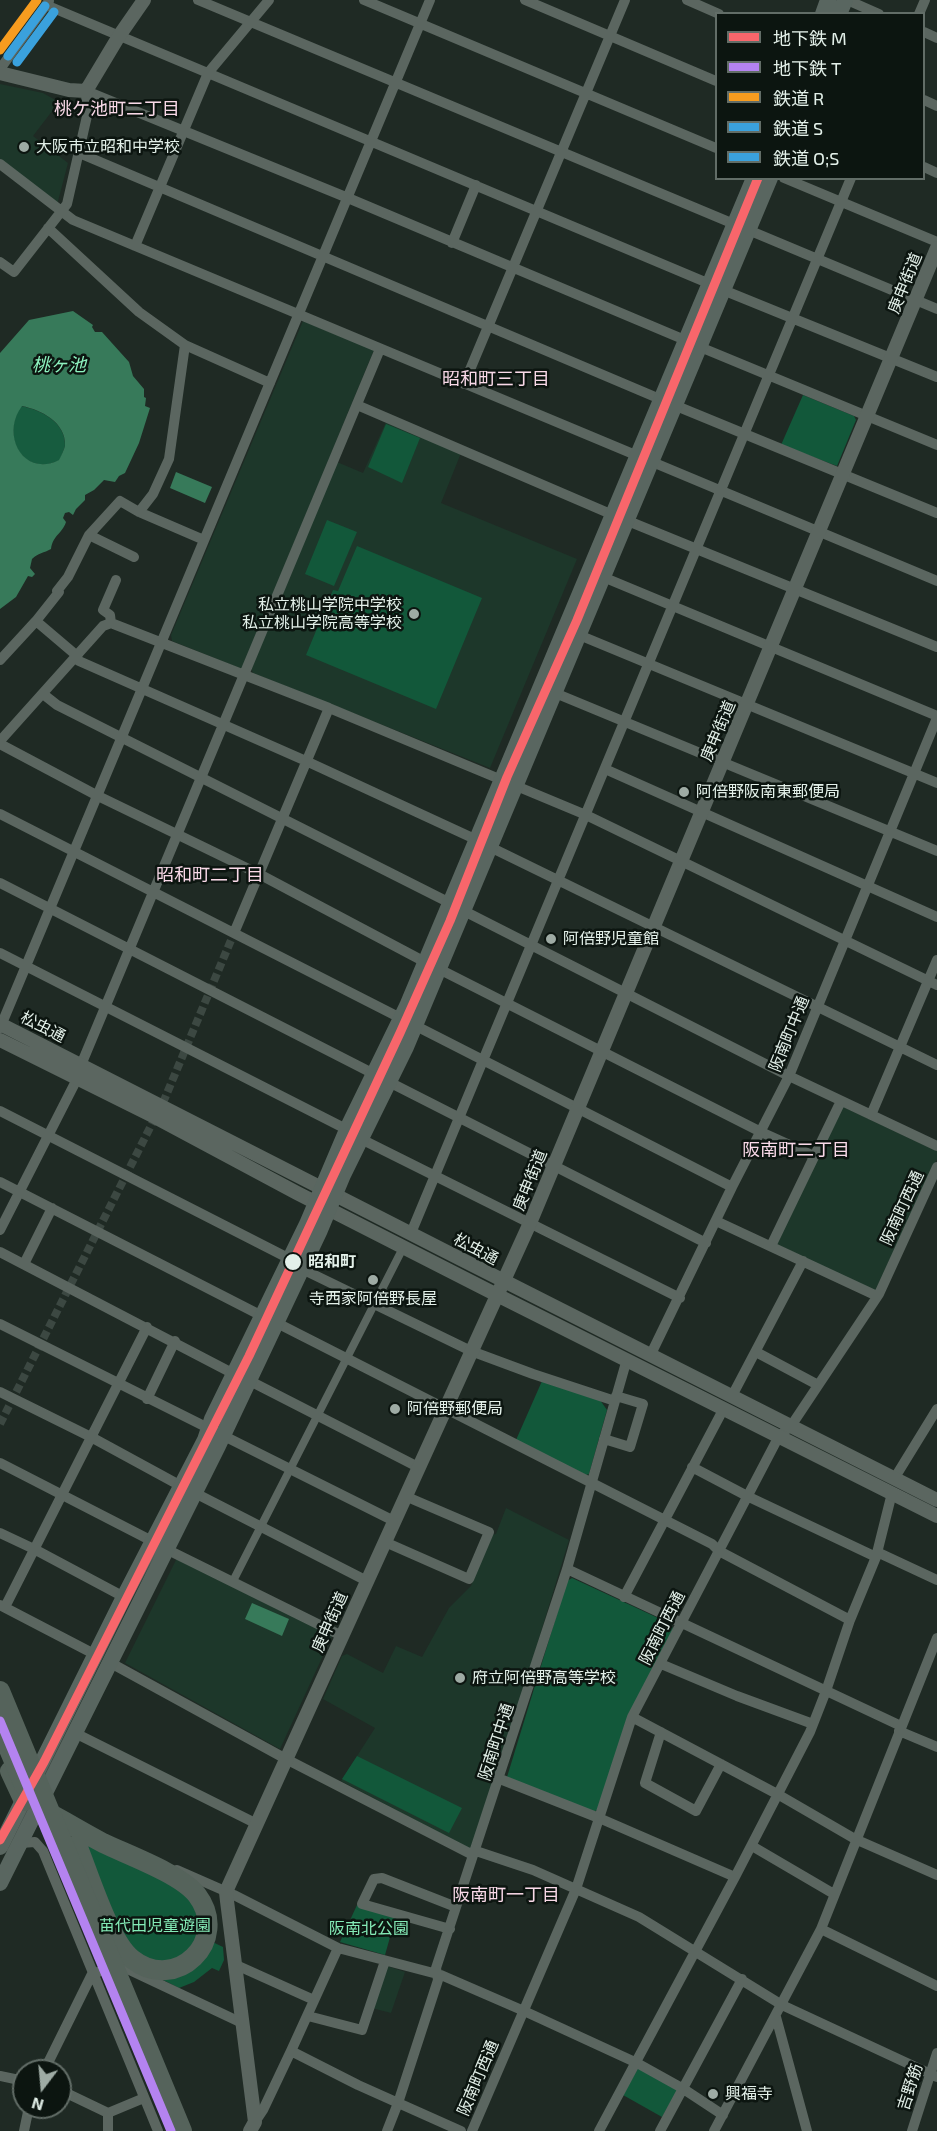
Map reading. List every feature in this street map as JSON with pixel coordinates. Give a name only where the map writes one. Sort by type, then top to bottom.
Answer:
[{"type":"highway","points":[[0,1691],[34,1768],[182,2131]]},
{"type":"highway","points":[[0,1728],[167,2131]]},
{"type":"highway","points":[[0,1750],[32,1806],[101,1842],[183,1881],[197,1895],[206,1910],[207,1936],[200,1952],[190,1961],[176,1969],[160,1971],[131,1959],[110,1926],[77,1845],[34,1768]]},
{"type":"main road","points":[[741,228],[753,180]]},
{"type":"main road","points":[[0,1883],[21,1843],[32,1806],[34,1768],[102,1659],[188,1489],[296,1264],[354,1134],[408,1022],[741,228],[769,180]]},
{"type":"main road","points":[[509,782],[555,693],[603,577],[621,518]]},
{"type":"main road","points":[[0,1847],[32,1806],[75,1732],[124,1597],[159,1545]]},
{"type":"street","points":[[0,262],[14,272],[67,204],[87,116],[86,91],[144,0]]},
{"type":"street","points":[[198,0],[937,309]]},
{"type":"street","points":[[135,246],[208,73],[269,0]]},
{"type":"street","points":[[364,0],[715,147]]},
{"type":"street","points":[[1,1026],[430,0]]},
{"type":"street","points":[[525,0],[715,80]]},
{"type":"street","points":[[464,384],[625,0]]},
{"type":"street","points":[[687,0],[715,12]]},
{"type":"street","points":[[846,0],[874,12]]},
{"type":"street","points":[[937,377],[716,287],[119,36],[48,2],[0,71],[69,90],[86,91],[184,130],[937,445]]},
{"type":"street","points":[[79,153],[667,402],[937,513]]},
{"type":"street","points":[[0,164],[73,220],[937,581]]},
{"type":"street","points":[[789,180],[937,242]]},
{"type":"street","points":[[411,1233],[850,180]]},
{"type":"street","points":[[452,243],[476,185]]},
{"type":"street","points":[[48,228],[139,312],[185,345],[270,383]]},
{"type":"street","name":"庚申街道","points":[[226,1892],[530,1223],[652,926],[723,762],[937,248]]},
{"type":"street","points":[[139,512],[153,494],[169,459],[185,345]]},
{"type":"street","points":[[81,1065],[380,349]]},
{"type":"street","points":[[357,405],[621,518],[937,647]]},
{"type":"street","points":[[0,660],[59,592],[57,591],[68,577],[89,535],[120,501],[139,512],[204,540]]},
{"type":"street","points":[[89,535],[134,556]]},
{"type":"street","points":[[603,577],[937,717]]},
{"type":"street","points":[[111,623],[110,615],[103,610],[116,580]]},
{"type":"street","points":[[36,621],[76,655],[79,661],[222,726],[306,761],[559,880],[901,1047],[936,1061]]},
{"type":"street","points":[[814,1156],[600,1051],[259,874],[98,796],[0,742],[103,626],[111,623],[329,708],[586,815],[933,983]]},
{"type":"street","points":[[579,635],[937,783]]},
{"type":"street","points":[[555,693],[937,851]]},
{"type":"street","points":[[43,694],[57,705],[626,991],[789,1076],[937,1146]]},
{"type":"street","points":[[234,933],[329,708]]},
{"type":"street","name":"阪南町中通","points":[[651,1354],[789,1076],[937,717]]},
{"type":"street","points":[[605,769],[937,917]]},
{"type":"street","points":[[0,814],[732,1187]]},
{"type":"street","points":[[0,883],[706,1243]]},
{"type":"street","points":[[0,953],[435,1176],[680,1298]]},
{"type":"street","points":[[871,1115],[933,983],[937,960]]},
{"type":"street","name":"松虫通","points":[[1,1026],[81,1065],[326,1198],[404,1246],[651,1354],[779,1436],[893,1486],[937,1500]]},
{"type":"street","name":"松虫通","points":[[0,1040],[326,1198],[411,1233],[500,1288],[627,1359],[791,1426],[893,1486],[937,1516]]},
{"type":"street","points":[[0,1230],[77,1079]]},
{"type":"street","points":[[771,1246],[841,1101]]},
{"type":"street","points":[[0,1111],[296,1264],[471,1351],[533,1374],[616,1399],[643,1404],[630,1447],[604,1439]]},
{"type":"street","name":"阪南町西通","points":[[472,2131],[576,1889],[632,1717],[779,1436],[791,1426],[877,1296],[934,1180],[937,1167]]},
{"type":"street","points":[[0,1182],[712,1544],[719,1551],[850,1620]]},
{"type":"street","points":[[24,1264],[52,1208]]},
{"type":"street","points":[[716,1221],[877,1296]]},
{"type":"street","points":[[233,1581],[404,1246]]},
{"type":"street","points":[[0,1252],[418,1467]]},
{"type":"street","points":[[624,1597],[803,1261]]},
{"type":"street","points":[[0,1324],[394,1521]]},
{"type":"street","points":[[147,1327],[63,1495],[3,1606],[286,1759],[469,1853],[476,1851],[533,1870],[639,1917],[782,2004],[934,2076]]},
{"type":"street","points":[[147,1399],[175,1341]]},
{"type":"street","points":[[756,1353],[818,1385]]},
{"type":"street","name":"阪南町中通","points":[[387,2131],[438,1980],[436,1968],[500,1779],[567,1569],[627,1359]]},
{"type":"street","points":[[0,1392],[367,1581]]},
{"type":"street","points":[[599,2131],[779,1795],[813,1724],[876,1555],[893,1486],[936,1414]]},
{"type":"street","points":[[0,1462],[159,1545],[342,1636]]},
{"type":"street","points":[[692,1467],[749,1497],[937,1580]]},
{"type":"street","points":[[385,1542],[469,1579],[489,1532],[405,1496]]},
{"type":"street","points":[[0,1533],[124,1597]]},
{"type":"street","points":[[567,1569],[826,1691],[937,1747]]},
{"type":"street","points":[[714,2131],[776,2017],[820,1929],[937,1638]]},
{"type":"street","points":[[661,1664],[737,1696],[813,1724]]},
{"type":"street","points":[[0,1678],[34,1768],[32,1806]]},
{"type":"street","points":[[632,1717],[779,1795],[855,1839],[937,1875]]},
{"type":"street","points":[[75,1732],[256,1824]]},
{"type":"street","points":[[661,1732],[645,1783],[696,1811],[722,1764]]},
{"type":"street","points":[[0,1764],[32,1806]]},
{"type":"street","points":[[500,1779],[599,1818],[735,1877]]},
{"type":"street","points":[[32,1806],[51,1806],[338,1948],[441,1975],[524,2011],[637,2062],[723,2115]]},
{"type":"street","points":[[21,1843],[35,1842],[43,1851],[158,2131]]},
{"type":"street","points":[[752,1846],[834,1894]]},
{"type":"street","points":[[450,1929],[362,1904],[374,1879],[382,1878],[456,1908]]},
{"type":"street","points":[[226,1892],[253,2126]]},
{"type":"street","points":[[820,1929],[937,1986]]},
{"type":"street","points":[[253,2126],[308,2016],[338,1948]]},
{"type":"street","points":[[308,2016],[362,2030],[385,1961]]},
{"type":"street","points":[[234,1964],[314,2000]]},
{"type":"street","points":[[119,1965],[188,2131]]},
{"type":"street","points":[[50,2059],[92,1974],[119,1965],[242,2023]]},
{"type":"street","points":[[660,2131],[742,1979]]},
{"type":"street","points":[[776,2017],[807,2131]]},
{"type":"street","points":[[291,2051],[461,2131]]},
{"type":"street","name":"吉野筋","points":[[912,2131],[934,2076],[937,2053]]},
{"type":"street","points":[[72,2096],[108,2113],[144,2098]]},
{"type":"street","points":[[108,2113],[108,2131]]},
{"type":"shaded area","name":"大阪市立昭和中学校","points":[[0,84],[43,93],[59,102],[33,136],[68,163],[57,205],[0,159]]},
{"type":"shaded area","points":[[303,321],[374,350],[242,669],[172,641],[171,635]]},
{"type":"shaded area","points":[[21,406],[44,414],[57,424],[65,446],[60,460],[47,464],[36,464],[26,459],[19,451],[13,430],[15,418]]},
{"type":"shaded area","name":"私立桃山学院中学校 私立桃山学院高等学校","points":[[386,422],[461,453],[441,503],[577,559],[490,768],[253,673],[251,668],[337,462],[363,473]]},
{"type":"shaded area","points":[[841,1106],[937,1151],[937,1159],[875,1291],[776,1244]]},
{"type":"shaded area","name":"府立阿倍野高等学校","points":[[506,1508],[569,1540],[472,1850],[341,1781],[375,1728],[323,1699],[342,1656],[347,1654],[383,1673],[396,1646],[422,1657],[449,1608],[471,1586],[491,1535],[496,1534]]},
{"type":"shaded area","points":[[177,1558],[332,1636],[280,1749],[125,1663]]},
{"type":"shaded area","points":[[387,1966],[405,1972],[391,2013],[372,2008]]},
{"type":"green space","points":[[803,395],[854,416],[856,420],[837,466],[781,445]]},
{"type":"green space","points":[[386,424],[420,438],[402,483],[368,467]]},
{"type":"green space","points":[[327,520],[357,532],[334,586],[305,574]]},
{"type":"green space","points":[[357,546],[482,598],[436,709],[306,655],[333,590],[338,591]]},
{"type":"green space","points":[[542,1381],[600,1400],[607,1410],[589,1474],[586,1475],[516,1440]]},
{"type":"green space","name":"府立阿倍野高等学校","points":[[572,1578],[671,1624],[673,1629],[597,1810],[592,1813],[507,1777],[567,1581]]},
{"type":"green space","points":[[357,1756],[462,1808],[449,1833],[342,1779]]},
{"type":"green space","name":"苗代田児童遊園","points":[[79,1839],[168,1880],[194,1902],[200,1936],[223,1947],[224,1960],[219,1971],[212,1968],[194,1982],[179,1988],[120,1958]]},
{"type":"green space","name":"阪南北公園","points":[[357,1905],[396,1916],[385,1955],[340,1942]]},
{"type":"green space","points":[[638,2068],[678,2090],[662,2117],[623,2095]]},
{"type":"water","name":"桃ヶ池","points":[[73,311],[93,325],[95,332],[102,332],[129,362],[133,376],[144,389],[145,406],[150,408],[139,443],[125,473],[115,482],[104,480],[85,495],[85,500],[73,515],[69,512],[65,513],[63,518],[66,522],[51,549],[32,559],[30,568],[35,574],[32,577],[28,576],[16,597],[0,609],[0,353],[29,320]],"holes":[[[22,406],[51,418],[61,430],[65,446],[59,460],[46,464],[35,463],[19,451],[15,441],[16,417]]]},
{"type":"water","points":[[176,472],[212,487],[205,503],[170,488]]},
{"type":"water","points":[[252,1603],[289,1619],[282,1636],[245,1619]]},
{"type":"tunnel","points":[[0,1424],[165,1098],[234,933]]},
{"type":"metro line","name":"M","points":[[0,1840],[44,1762],[249,1356],[400,1033],[450,921],[507,777],[577,620],[757,180]]},
{"type":"metro line","name":"T","points":[[0,1721],[171,2131]]},
{"type":"rail line","name":"R","points":[[0,50],[37,0]]},
{"type":"rail line","name":"S","points":[[8,56],[45,6]]},
{"type":"rail line","name":"O;S","points":[[17,62],[54,12]]},
{"type":"place","name":"大阪市立昭和中学校","points":[[24,147]]},
{"type":"place","name":"私立桃山学院中学校 私立桃山学院高等学校","points":[[414,614]]},
{"type":"place","name":"阿倍野阪南東郵便局","points":[[684,792]]},
{"type":"place","name":"阿倍野児童館","points":[[551,939]]},
{"type":"place","name":"昭和町","points":[[293,1262]]},
{"type":"place","name":"寺西家阿倍野長屋","points":[[373,1280]]},
{"type":"place","name":"阿倍野郵便局","points":[[395,1409]]},
{"type":"place","name":"府立阿倍野高等学校","points":[[460,1678]]},
{"type":"place","name":"興福寺","points":[[713,2094]]},
{"type":"district","name":"桃ケ池町二丁目","points":[[117,109]]},
{"type":"district","name":"昭和町三丁目","points":[[496,379]]},
{"type":"district","name":"昭和町二丁目","points":[[210,875]]},
{"type":"district","name":"阪南町二丁目","points":[[796,1150]]},
{"type":"district","name":"阪南町一丁目","points":[[506,1895]]}]
